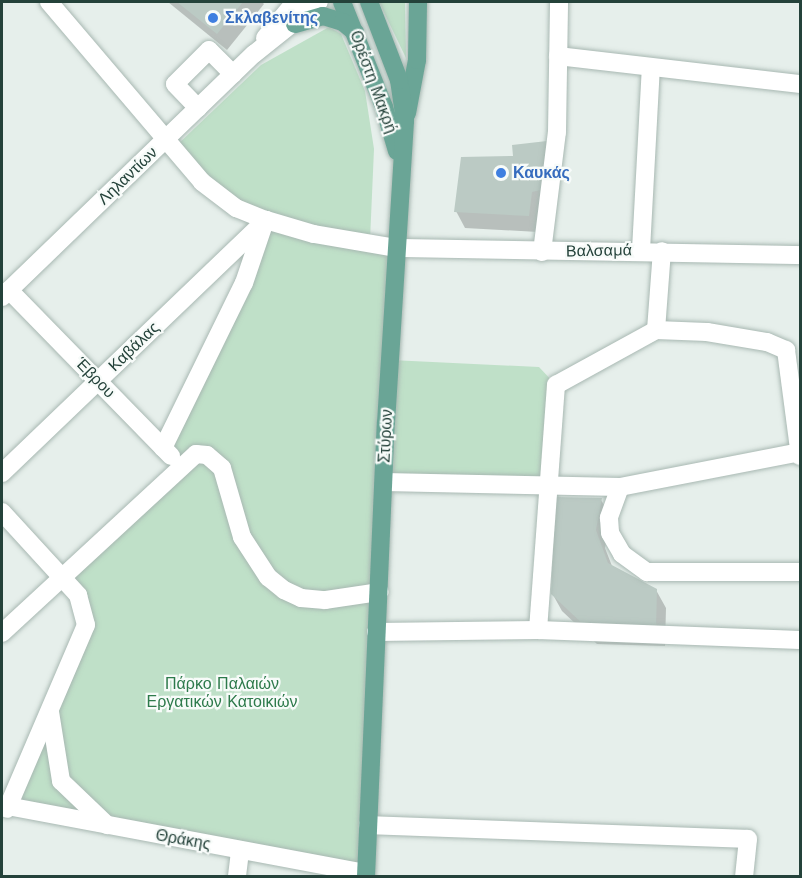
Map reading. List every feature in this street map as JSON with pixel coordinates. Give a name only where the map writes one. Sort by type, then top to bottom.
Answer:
[{"type":"main road","name":"Ορέστη Μακρή","points":[[342,2],[357,36],[400,165]]},
{"type":"main road","name":"Στύρων","points":[[366,875],[400,165],[405,121],[399,80],[369,2]]},
{"type":"main road","points":[[405,121],[417,60],[418,2]]},
{"type":"main road","points":[[295,24],[323,16],[343,22],[357,36]]},
{"type":"street","name":"Βαλσαμά","points":[[49,2],[165,140],[218,196],[266,220],[314,234],[397,248],[542,252],[641,250],[800,255]]},
{"type":"street","name":"Ληλαντίων","points":[[254,54],[295,2]]},
{"type":"street","name":"Ληλαντίων","points":[[5,294],[254,54],[295,24],[319,2]]},
{"type":"street","points":[[542,252],[557,132],[560,2]]},
{"type":"street","points":[[198,108],[175,84],[209,50],[233,74]]},
{"type":"street","points":[[558,56],[801,84]]},
{"type":"street","points":[[641,250],[651,67]]},
{"type":"street","points":[[163,448],[244,283],[266,220]]},
{"type":"street","name":"Καβάλας","points":[[2,473],[266,220]]},
{"type":"street","points":[[800,255],[801,239]]},
{"type":"street","points":[[656,330],[662,251]]},
{"type":"street","name":"Έβρου","points":[[5,294],[98,382],[180,466]]},
{"type":"street","points":[[384,482],[547,483],[620,487],[800,453],[786,350],[766,342],[707,332],[656,330],[556,385],[547,483],[538,630]]},
{"type":"street","points":[[2,633],[180,466],[196,454],[217,462],[227,479],[246,544],[268,577],[284,590],[301,598],[325,600],[379,592]]},
{"type":"street","points":[[620,487],[609,518],[610,533],[622,554],[647,572],[801,572]]},
{"type":"street","points":[[2,512],[78,595],[86,625],[50,710],[4,807]]},
{"type":"street","points":[[376,632],[538,630],[801,640]]},
{"type":"street","points":[[50,710],[61,781],[108,826]]},
{"type":"street","name":"Θράκης","points":[[4,807],[366,875]]},
{"type":"street","points":[[368,825],[748,839],[744,876]]},
{"type":"street","points":[[237,876],[240,850]]},
{"type":"green space","points":[[379,2],[405,2],[406,58]]},
{"type":"green space","points":[[329,27],[341,34],[365,91],[374,149],[370,240],[283,218],[235,198],[214,185],[176,146],[261,65]]},
{"type":"green space","name":"Πάρκο Παλαιών Εργατικών Κατοικιών","points":[[266,220],[397,248],[391,360],[539,367],[556,385],[547,483],[384,482],[366,873],[7,809],[86,625],[63,578],[180,466],[163,448]]},
{"type":"building","name":"Σκλαβενίτης","points":[[177,2],[243,2],[217,34]]},
{"type":"building","name":"Καυκάς","points":[[547,141],[541,190],[532,192],[529,216],[454,212],[461,157],[513,156],[512,145]]},
{"type":"building","points":[[555,497],[602,498],[596,530],[608,563],[657,589],[656,629],[586,627],[551,594]]},
{"type":"place","name":"Σκλαβενίτης","points":[[213,18]]},
{"type":"place","name":"Καυκάς","points":[[501,173]]}]
